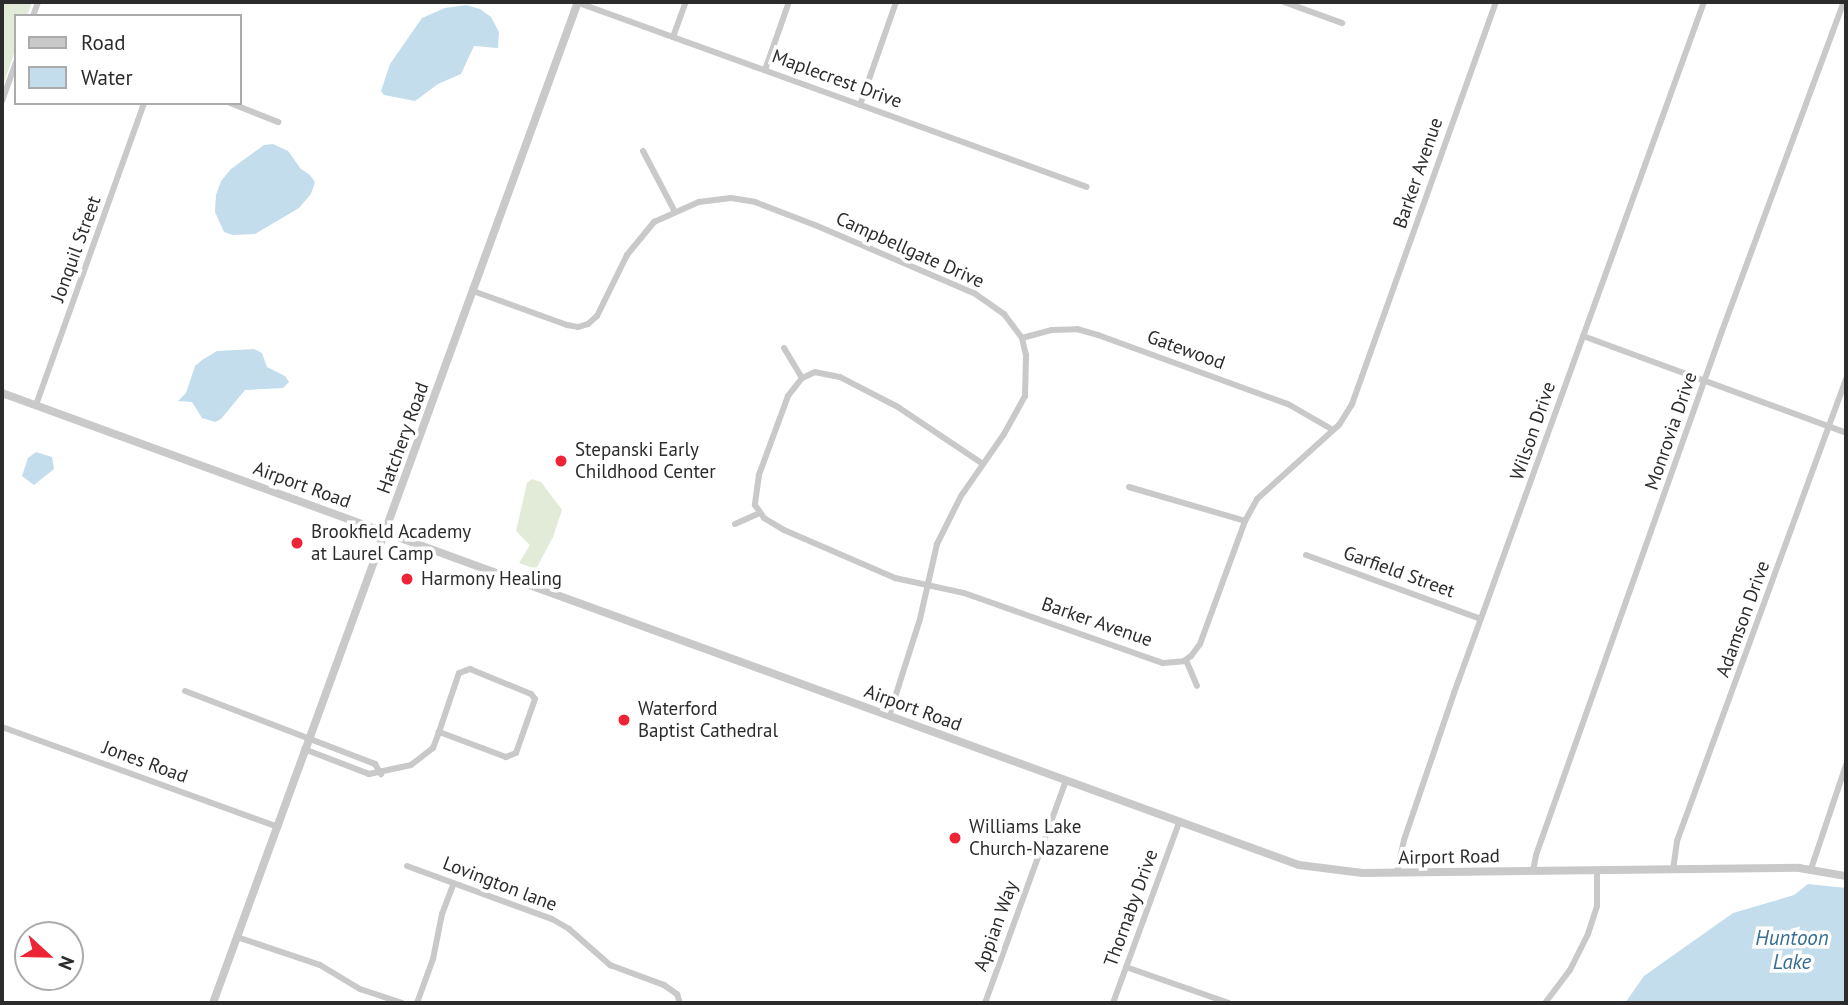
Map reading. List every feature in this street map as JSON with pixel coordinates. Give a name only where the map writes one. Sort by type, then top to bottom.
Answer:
[{"type":"street","name":"Maplecrest Drive","points":[[577,2],[1087,187]]},
{"type":"street","name":"Hatchery Road","points":[[213,1003],[577,2]]},
{"type":"street","points":[[673,37],[686,2]]},
{"type":"street","points":[[765,70],[789,2]]},
{"type":"street","points":[[860,104],[896,2]]},
{"type":"street","points":[[1284,2],[1342,23]]},
{"type":"street","name":"Barker Avenue","points":[[760,513],[764,519],[825,550],[895,578],[927,584],[1041,619],[1163,663],[1186,660],[1200,644],[1245,521],[1258,499],[1333,430],[1352,404],[1496,2]]},
{"type":"street","name":"Wilson Drive","points":[[1397,873],[1404,840],[1481,619],[1704,2]]},
{"type":"street","name":"Monrovia Drive","points":[[1533,871],[1536,855],[1705,381],[1844,2]]},
{"type":"street","points":[[2,101],[14,68]]},
{"type":"street","name":"Jonquil Street","points":[[36,405],[143,105]]},
{"type":"street","points":[[235,105],[278,122]]},
{"type":"street","points":[[643,151],[675,212]]},
{"type":"street","name":"Campbellgate Drive","points":[[473,291],[567,325],[578,327],[588,324],[597,316],[614,278],[654,222],[699,202],[732,198],[780,211],[974,293],[1003,314],[1022,338]]},
{"type":"street","name":"Gatewood","points":[[1022,338],[1052,330],[1077,329],[1098,335],[1288,404],[1333,430]]},
{"type":"street","points":[[1583,336],[1846,433]]},
{"type":"street","points":[[889,716],[920,619],[937,544],[948,518],[1004,434],[1025,396],[1026,355],[1022,338]]},
{"type":"street","points":[[785,348],[802,378]]},
{"type":"street","points":[[735,524],[760,513],[754,497],[759,475],[788,396],[802,378],[815,372],[841,377],[898,407],[983,464]]},
{"type":"street","name":"Adamson Drive","points":[[1673,870],[1677,841],[1846,379]]},
{"type":"street","name":"Airport Road","points":[[2,393],[1066,782],[1307,867],[1343,873],[1811,869],[1846,876]]},
{"type":"street","points":[[1129,487],[1245,521]]},
{"type":"street","name":"Garfield Street","points":[[1306,555],[1481,619]]},
{"type":"street","points":[[1186,660],[1197,686]]},
{"type":"street","points":[[304,749],[369,774],[382,774],[424,758],[433,748],[459,673],[470,669],[531,694],[535,699],[516,753],[506,757],[439,732]]},
{"type":"street","points":[[185,691],[375,764],[382,774]]},
{"type":"street","name":"Jones Road","points":[[2,727],[278,827]]},
{"type":"street","points":[[1811,869],[1846,765]]},
{"type":"street","name":"Appian Way","points":[[985,1003],[1066,782]]},
{"type":"street","name":"Thornaby Drive","points":[[1113,1003],[1179,823]]},
{"type":"street","name":"Lovington lane","points":[[407,866],[552,919],[569,929],[610,965],[664,985],[677,994],[680,1003]]},
{"type":"street","points":[[1545,1003],[1570,971],[1588,934],[1597,906],[1597,871]]},
{"type":"street","points":[[417,1003],[433,959],[442,914],[454,883]]},
{"type":"street","points":[[237,937],[320,965],[360,989],[402,1003]]},
{"type":"street","points":[[1126,967],[1229,1003]]},
{"type":"green space","points":[[2,2],[32,2],[28,14],[14,14],[14,54],[2,88]]},
{"type":"green space","points":[[532,479],[541,482],[562,510],[553,537],[536,569],[519,563],[530,545],[516,531],[527,483]]},
{"type":"water","points":[[466,5],[480,9],[491,17],[499,32],[498,48],[474,46],[461,74],[438,84],[415,101],[384,95],[381,91],[390,64],[422,18],[445,8]]},
{"type":"water","points":[[273,144],[288,151],[301,169],[310,175],[315,182],[311,194],[299,208],[255,234],[233,235],[224,232],[215,212],[216,195],[221,181],[231,169],[264,145]]},
{"type":"water","points":[[254,349],[262,353],[267,367],[285,376],[289,382],[283,388],[245,390],[221,419],[215,422],[202,418],[192,402],[178,401],[186,393],[195,366],[202,360],[217,351]]},
{"type":"water","points":[[36,452],[52,457],[54,469],[34,485],[22,476],[28,458]]},
{"type":"water","name":"Huntoon Lake","points":[[1808,884],[1846,888],[1846,1003],[1625,1003],[1644,976],[1733,913],[1794,895]]},
{"type":"place","name":"Stepanski Early Childhood Center","points":[[561,461]]},
{"type":"place","name":"Brookfield Academy at Laurel Camp","points":[[297,543]]},
{"type":"place","name":"Harmony Healing","points":[[407,579]]},
{"type":"place","name":"Waterford Baptist Cathedral","points":[[624,720]]},
{"type":"place","name":"Williams Lake Church-Nazarene","points":[[955,838]]}]
